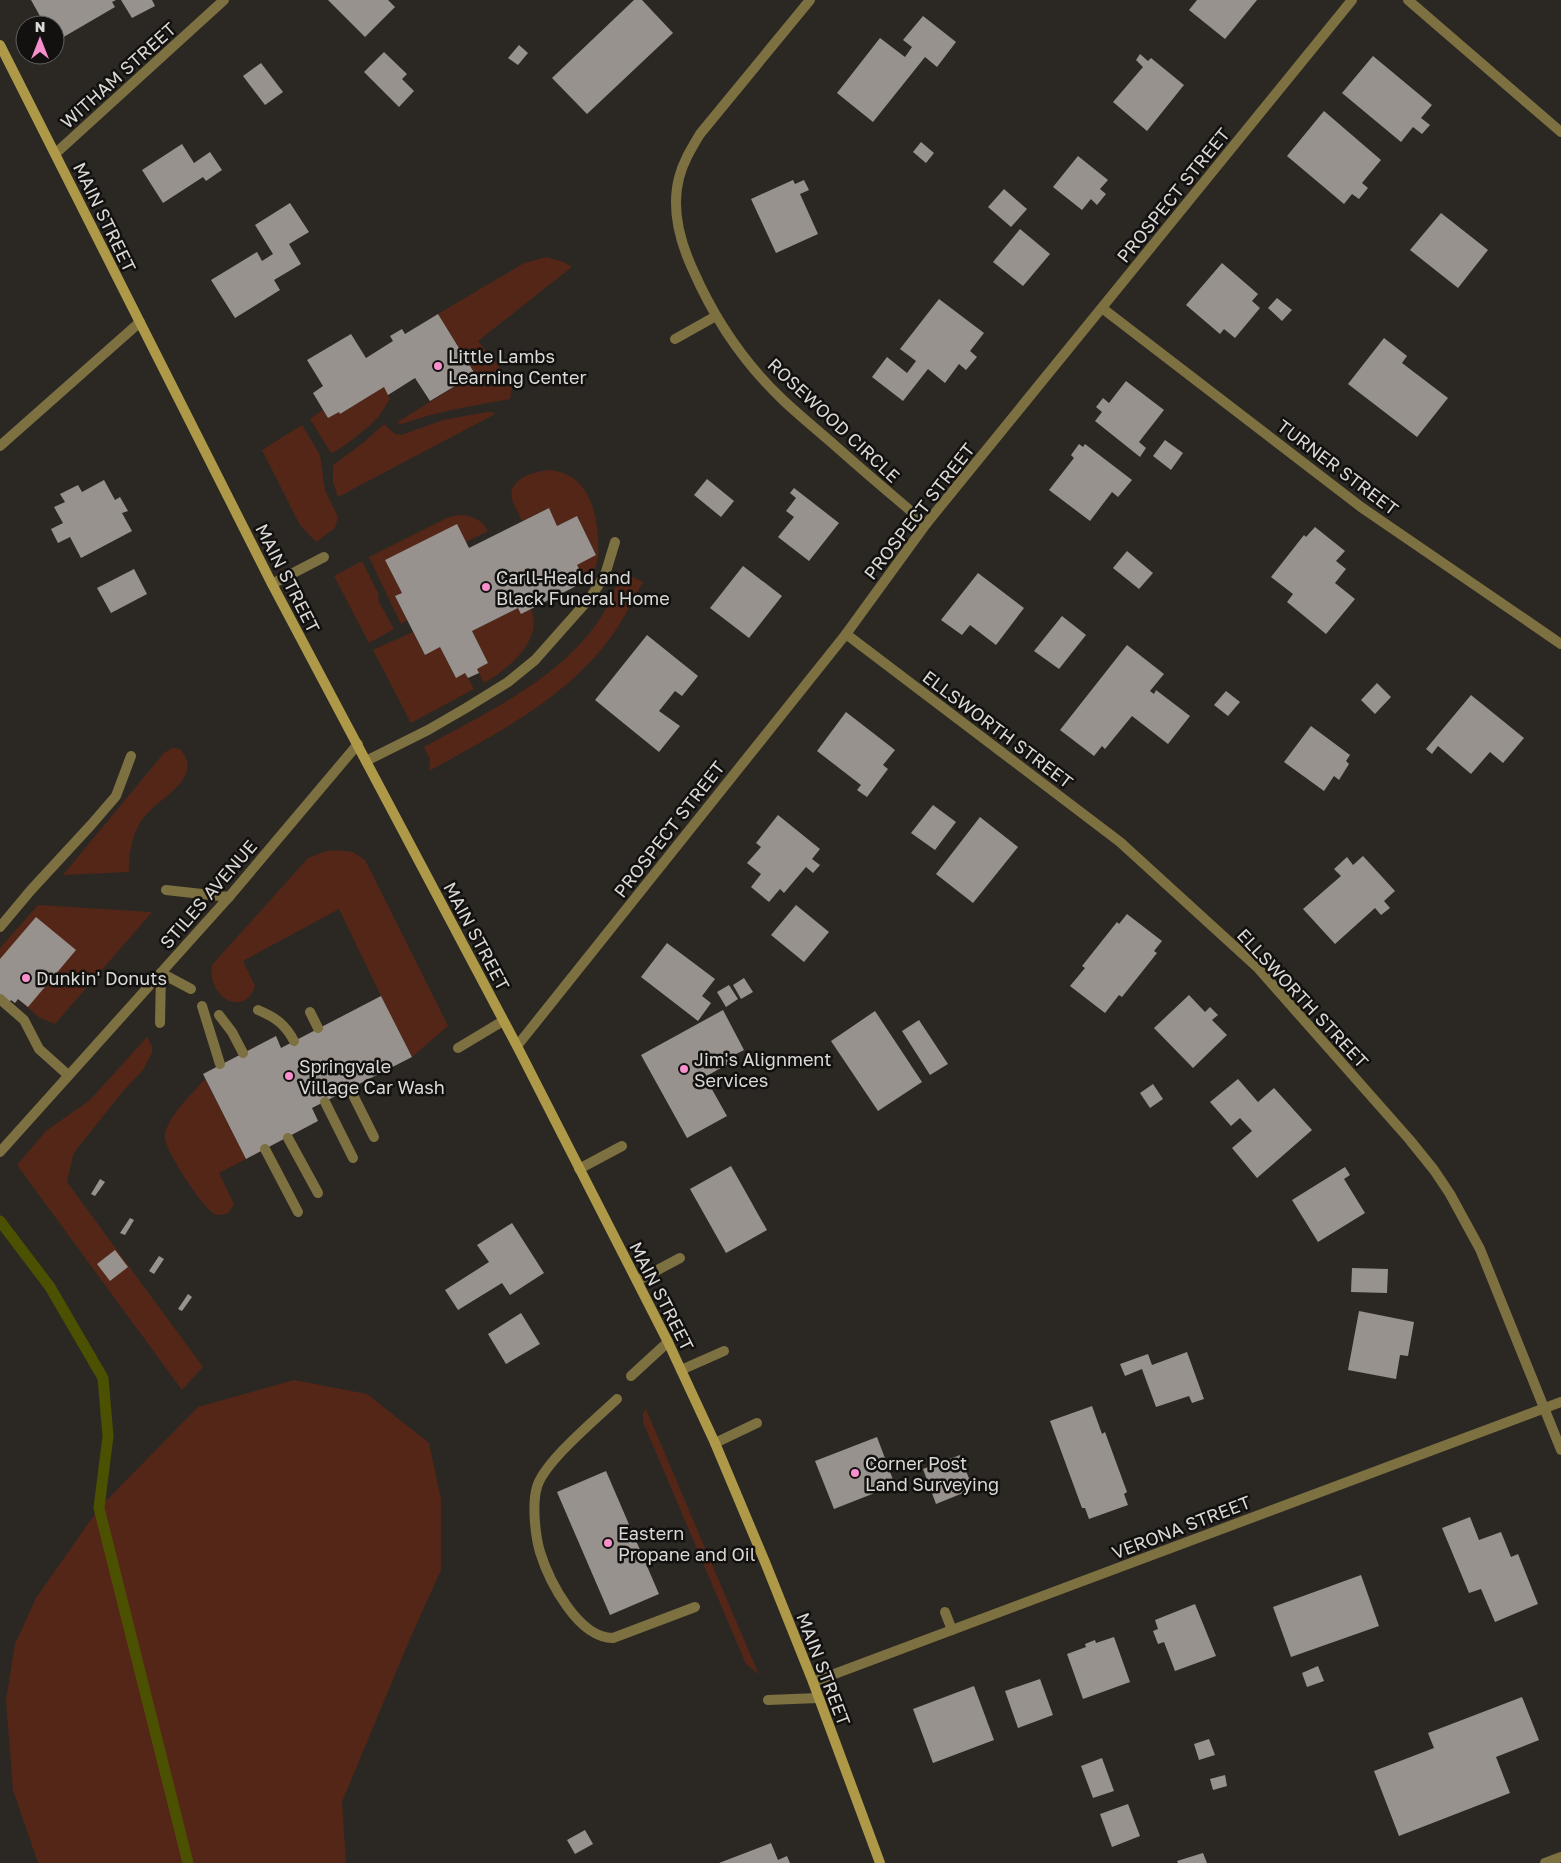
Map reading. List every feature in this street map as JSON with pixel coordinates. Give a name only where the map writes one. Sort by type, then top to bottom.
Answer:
[{"type":"main road","name":"MAIN STREET","points":[[0,45],[272,584],[504,1020],[668,1342],[715,1443],[765,1562],[813,1682],[880,1863]]},
{"type":"street","name":"WITHAM STREET","points":[[56,153],[224,0]]},
{"type":"street","name":"ROSEWOOD CIRCLE","points":[[810,0],[700,134],[687,156],[679,180],[676,203],[678,226],[684,251],[698,283],[716,316],[757,372],[782,399],[926,524]]},
{"type":"street","name":"PROSPECT STREET","points":[[517,1046],[846,634],[926,524],[1352,0]]},
{"type":"street","points":[[1408,0],[1561,132]]},
{"type":"street","name":"TURNER STREET","points":[[1102,308],[1361,507],[1561,644]]},
{"type":"street","points":[[675,339],[716,316]]},
{"type":"street","points":[[0,446],[140,322]]},
{"type":"street","points":[[366,762],[466,708],[508,682],[535,660],[590,598],[605,575],[615,542]]},
{"type":"street","points":[[272,584],[324,556]]},
{"type":"street","name":"ELLSWORTH STREET","points":[[846,634],[1120,842],[1257,967],[1409,1139],[1434,1170],[1450,1194],[1480,1249],[1561,1450]]},
{"type":"street","name":"STILES AVENUE","points":[[0,1152],[229,897],[358,744]]},
{"type":"street","points":[[0,927],[116,796],[131,756]]},
{"type":"street","points":[[166,890],[229,897]]},
{"type":"street","points":[[160,1023],[161,973],[191,989]]},
{"type":"street","points":[[0,999],[24,1020],[39,1049],[68,1075]]},
{"type":"street","points":[[202,1006],[220,1064]]},
{"type":"street","points":[[258,1010],[282,1022],[294,1041]]},
{"type":"street","points":[[310,1012],[318,1028]]},
{"type":"street","points":[[219,1015],[232,1032],[243,1053]]},
{"type":"street","points":[[458,1048],[504,1020]]},
{"type":"street","points":[[350,1089],[374,1136]]},
{"type":"street","points":[[325,1102],[353,1158]]},
{"type":"street","points":[[288,1138],[318,1193]]},
{"type":"street","points":[[579,1169],[622,1146]]},
{"type":"street","points":[[265,1150],[298,1212]]},
{"type":"street","points":[[637,1281],[680,1258]]},
{"type":"street","points":[[631,1376],[668,1342]]},
{"type":"street","points":[[681,1370],[724,1350]]},
{"type":"street","points":[[617,1400],[564,1449],[537,1486],[534,1504],[540,1551],[566,1604],[592,1632],[603,1638],[613,1638],[695,1607]]},
{"type":"street","name":"VERONA STREET","points":[[813,1682],[1561,1402]]},
{"type":"street","points":[[715,1443],[757,1423]]},
{"type":"street","points":[[945,1612],[952,1630]]},
{"type":"street","points":[[768,1700],[818,1698]]},
{"type":"street","points":[[1545,1863],[1561,1857]]},
{"type":"shaded area","points":[[547,257],[564,262],[572,267],[478,341],[510,380],[512,386],[510,399],[442,412],[402,424],[396,423],[475,374],[438,314],[524,263]]},
{"type":"shaded area","points":[[384,387],[390,399],[379,416],[356,437],[331,453],[310,419],[323,410],[328,418],[339,412],[340,414]]},
{"type":"shaded area","points":[[487,412],[495,414],[338,497],[333,482],[333,465],[363,443],[384,424],[395,434],[401,435],[443,420]]},
{"type":"shaded area","points":[[302,425],[320,455],[325,490],[338,517],[335,528],[316,542],[300,525],[262,450]]},
{"type":"shaded area","points":[[549,470],[562,472],[580,484],[587,493],[595,514],[598,556],[594,571],[586,581],[577,565],[596,555],[577,516],[557,526],[548,508],[522,521],[512,499],[514,486],[523,477]]},
{"type":"shaded area","points":[[457,515],[476,518],[488,531],[466,542],[385,560],[402,593],[395,597],[407,620],[401,624],[369,557],[447,518]]},
{"type":"shaded area","points":[[362,561],[378,593],[379,602],[394,629],[369,643],[334,576]]},
{"type":"shaded area","points":[[620,571],[643,582],[618,627],[590,662],[570,681],[526,715],[429,771],[430,759],[424,747],[497,707],[544,676],[565,659],[601,617],[615,589]]},
{"type":"shaded area","points":[[518,608],[531,609],[534,621],[533,632],[513,662],[484,683],[477,669],[488,663],[472,631]]},
{"type":"shaded area","points":[[413,632],[425,655],[440,647],[455,677],[465,673],[474,689],[411,723],[373,650]]},
{"type":"shaded area","points":[[172,748],[180,749],[186,759],[187,769],[184,778],[178,786],[145,816],[137,828],[132,842],[129,872],[63,875],[164,753]]},
{"type":"shaded area","points":[[326,851],[353,852],[365,860],[448,1026],[412,1057],[339,909],[243,961],[255,986],[250,996],[243,1001],[228,1000],[215,987],[212,977],[212,965],[308,858]]},
{"type":"shaded area","points":[[38,905],[152,912],[55,1024],[40,1018],[0,984],[0,948]]},
{"type":"shaded area","points":[[147,1037],[152,1046],[152,1053],[143,1070],[123,1091],[73,1155],[67,1182],[203,1367],[182,1390],[17,1165],[46,1131],[90,1100]]},
{"type":"shaded area","points":[[205,1079],[246,1159],[219,1173],[234,1204],[228,1213],[222,1215],[217,1215],[207,1208],[192,1188],[170,1152],[165,1135],[175,1113]]},
{"type":"shaded area","points":[[294,1380],[367,1394],[429,1443],[441,1499],[441,1570],[409,1641],[342,1802],[346,1863],[38,1863],[13,1790],[6,1700],[15,1644],[36,1598],[99,1508],[198,1407]]},
{"type":"shaded area","points":[[646,1409],[759,1675],[746,1664],[643,1422],[643,1413]]},
{"type":"building","points":[[31,0],[116,0],[112,2],[115,7],[65,36],[65,15],[39,15]]},
{"type":"building","points":[[121,0],[152,0],[155,6],[132,18]]},
{"type":"building","points":[[328,0],[388,0],[395,7],[365,37]]},
{"type":"building","points":[[634,0],[642,0],[673,33],[587,114],[552,78]]},
{"type":"building","points":[[1197,0],[1257,0],[1225,39],[1189,10]]},
{"type":"building","points":[[923,16],[956,42],[937,67],[925,57],[873,122],[837,93],[880,38],[905,57],[912,47],[903,40]]},
{"type":"building","points":[[519,45],[528,53],[518,65],[508,58]]},
{"type":"building","points":[[384,52],[407,74],[402,79],[414,91],[399,107],[364,72]]},
{"type":"building","points":[[1140,54],[1148,61],[1151,58],[1184,85],[1147,131],[1113,102],[1143,67],[1136,60]]},
{"type":"building","points":[[1373,56],[1432,105],[1421,118],[1430,125],[1422,134],[1413,127],[1401,142],[1342,93]]},
{"type":"building","points":[[261,63],[283,92],[265,105],[243,76]]},
{"type":"building","points":[[1324,111],[1381,160],[1362,183],[1368,188],[1359,199],[1352,194],[1344,204],[1287,156]]},
{"type":"building","points":[[921,142],[934,153],[926,163],[913,152]]},
{"type":"building","points":[[182,144],[194,163],[210,152],[222,170],[206,181],[203,177],[163,203],[142,170]]},
{"type":"building","points":[[1078,156],[1108,180],[1100,189],[1106,194],[1097,205],[1091,199],[1082,210],[1053,187]]},
{"type":"building","points":[[793,180],[795,184],[804,180],[809,190],[800,194],[818,234],[776,253],[751,199]]},
{"type":"building","points":[[1004,189],[1027,209],[1011,227],[988,207]]},
{"type":"building","points":[[290,203],[309,232],[289,244],[301,264],[274,280],[280,290],[235,318],[211,280],[257,252],[262,261],[273,254],[255,225]]},
{"type":"building","points":[[1441,213],[1488,250],[1458,288],[1410,250]]},
{"type":"building","points":[[1020,229],[1050,254],[1023,286],[993,262]]},
{"type":"building","points":[[1222,263],[1258,294],[1252,301],[1260,308],[1235,338],[1224,329],[1220,334],[1186,305]]},
{"type":"building","points":[[1277,298],[1292,310],[1282,321],[1268,308]]},
{"type":"building","points":[[939,299],[984,333],[970,351],[977,357],[966,370],[959,364],[945,383],[928,369],[903,401],[872,377],[887,357],[907,373],[916,361],[900,349]]},
{"type":"building","points":[[438,314],[475,374],[430,401],[415,378],[388,395],[384,387],[340,414],[339,412],[328,418],[313,393],[323,386],[307,360],[351,334],[366,358],[393,341],[390,336],[402,329],[405,334]]},
{"type":"building","points":[[1384,338],[1407,356],[1402,363],[1448,398],[1417,437],[1348,384]]},
{"type":"building","points":[[1126,381],[1164,410],[1139,442],[1146,448],[1140,457],[1095,421],[1102,412],[1096,407],[1103,398],[1109,403]]},
{"type":"building","points":[[1165,440],[1183,453],[1171,470],[1153,456]]},
{"type":"building","points":[[1079,444],[1083,447],[1085,444],[1132,480],[1118,497],[1112,492],[1090,521],[1049,490],[1074,458],[1071,455]]},
{"type":"building","points":[[707,479],[734,501],[721,517],[694,495]]},
{"type":"building","points":[[104,480],[115,500],[120,497],[128,511],[122,513],[132,531],[81,558],[70,537],[58,543],[51,529],[63,523],[54,507],[65,502],[60,494],[78,485],[82,492]]},
{"type":"building","points":[[794,488],[839,523],[809,561],[778,537],[794,517],[786,511],[796,498],[790,493]]},
{"type":"building","name":"Carll-Heald and Black Funeral Home","points":[[549,508],[557,526],[577,516],[596,555],[577,565],[586,581],[521,614],[518,608],[472,631],[488,663],[477,669],[479,673],[468,678],[465,673],[456,678],[440,647],[425,655],[395,596],[402,593],[385,560],[457,524],[469,548]]},
{"type":"building","points":[[1315,527],[1345,551],[1336,561],[1346,569],[1335,583],[1355,599],[1326,634],[1287,602],[1293,594],[1271,577],[1304,535],[1306,537]]},
{"type":"building","points":[[1127,551],[1153,573],[1139,589],[1113,568]]},
{"type":"building","points":[[743,566],[782,596],[749,638],[710,608]]},
{"type":"building","points":[[134,569],[147,594],[111,613],[97,588]]},
{"type":"building","points":[[978,573],[1024,608],[996,645],[970,625],[962,635],[941,620]]},
{"type":"building","points":[[1062,616],[1086,635],[1059,669],[1034,651]]},
{"type":"building","points":[[647,635],[698,676],[682,696],[675,691],[659,711],[680,726],[659,752],[595,700]]},
{"type":"building","points":[[1127,645],[1164,674],[1150,691],[1154,694],[1156,690],[1190,716],[1168,744],[1132,716],[1105,749],[1102,746],[1094,756],[1060,730]]},
{"type":"building","points":[[1377,683],[1391,697],[1375,714],[1361,700]]},
{"type":"building","points":[[1226,691],[1240,702],[1228,716],[1214,705]]},
{"type":"building","points":[[1471,695],[1524,738],[1503,763],[1490,752],[1471,774],[1438,746],[1432,754],[1426,749]]},
{"type":"building","points":[[846,712],[895,750],[883,765],[888,769],[867,797],[857,790],[861,785],[817,751]]},
{"type":"building","points":[[1311,726],[1350,755],[1346,761],[1349,764],[1339,780],[1334,776],[1324,791],[1284,762]]},
{"type":"building","points":[[933,805],[956,822],[935,850],[911,833]]},
{"type":"building","points":[[778,815],[820,849],[812,859],[820,865],[813,873],[806,867],[784,893],[780,889],[769,902],[751,887],[761,874],[747,863],[761,847],[756,843]]},
{"type":"building","points":[[980,817],[1018,847],[973,903],[936,874]]},
{"type":"building","points":[[1363,856],[1395,891],[1384,901],[1390,908],[1381,915],[1375,908],[1335,944],[1303,909],[1341,876],[1334,869],[1347,857],[1353,865]]},
{"type":"building","points":[[796,905],[829,932],[804,962],[771,935]]},
{"type":"building","points":[[1127,914],[1162,941],[1154,951],[1157,953],[1122,997],[1119,995],[1105,1013],[1070,986],[1085,968],[1082,966],[1117,922],[1119,924]]},
{"type":"building","name":"Dunkin' Donuts","points":[[36,917],[76,950],[28,1007],[18,999],[15,1003],[11,1000],[9,1003],[0,996],[0,959]]},
{"type":"building","points":[[667,943],[715,979],[702,996],[711,1003],[698,1021],[641,977]]},
{"type":"building","points":[[744,978],[753,992],[741,999],[733,985]]},
{"type":"building","points":[[729,985],[738,999],[726,1007],[717,992]]},
{"type":"building","points":[[1189,995],[1205,1012],[1210,1007],[1218,1015],[1212,1020],[1227,1035],[1193,1068],[1154,1028]]},
{"type":"building","name":"Springvale Village Car Wash","points":[[381,996],[412,1057],[312,1108],[318,1121],[246,1159],[203,1074],[276,1036],[281,1048]]},
{"type":"building","name":"Jim's Alignment Services","points":[[723,1010],[744,1050],[730,1057],[733,1061],[705,1077],[727,1116],[687,1138],[641,1055]]},
{"type":"building","points":[[875,1011],[922,1082],[878,1111],[831,1041]]},
{"type":"building","points":[[919,1020],[948,1064],[930,1075],[902,1031]]},
{"type":"building","points":[[1238,1079],[1258,1102],[1274,1088],[1312,1130],[1257,1178],[1232,1148],[1252,1131],[1240,1118],[1231,1126],[1210,1102]]},
{"type":"building","points":[[1153,1084],[1163,1099],[1150,1108],[1140,1093]]},
{"type":"building","points":[[731,1166],[767,1230],[726,1253],[690,1189]]},
{"type":"building","points":[[1345,1167],[1350,1175],[1344,1179],[1365,1213],[1318,1242],[1292,1200]]},
{"type":"building","points":[[100,1179],[105,1182],[95,1196],[91,1194]]},
{"type":"building","points":[[130,1218],[134,1220],[125,1235],[120,1233]]},
{"type":"building","points":[[512,1223],[544,1273],[510,1295],[502,1283],[458,1310],[445,1290],[489,1262],[477,1245]]},
{"type":"building","points":[[115,1250],[128,1267],[110,1281],[97,1264]]},
{"type":"building","points":[[159,1256],[164,1259],[154,1274],[149,1271]]},
{"type":"building","points":[[1352,1268],[1388,1269],[1387,1293],[1351,1292]]},
{"type":"building","points":[[188,1294],[192,1297],[182,1311],[178,1309]]},
{"type":"building","points":[[1359,1311],[1414,1322],[1408,1356],[1400,1355],[1396,1379],[1348,1370]]},
{"type":"building","points":[[521,1313],[540,1344],[506,1364],[488,1334]]},
{"type":"building","points":[[1187,1352],[1204,1399],[1192,1403],[1189,1396],[1156,1407],[1142,1369],[1125,1376],[1120,1364],[1148,1354],[1152,1365]]},
{"type":"building","points":[[1092,1406],[1102,1434],[1105,1432],[1127,1492],[1124,1494],[1128,1505],[1089,1519],[1085,1508],[1082,1508],[1050,1421]]},
{"type":"building","name":"Corner Post Land Surveying","points":[[877,1437],[895,1485],[834,1509],[815,1461]]},
{"type":"building","points":[[960,1455],[973,1489],[936,1504],[923,1469]]},
{"type":"building","name":"Eastern Propane and Oil","points":[[606,1471],[659,1594],[610,1615],[557,1492]]},
{"type":"building","points":[[1470,1517],[1479,1540],[1501,1532],[1511,1557],[1518,1554],[1538,1604],[1495,1622],[1481,1589],[1469,1593],[1442,1528]]},
{"type":"building","points":[[1361,1575],[1379,1626],[1291,1657],[1273,1607]]},
{"type":"building","points":[[1195,1604],[1216,1656],[1175,1671],[1164,1642],[1158,1644],[1153,1631],[1158,1629],[1155,1620]]},
{"type":"building","points":[[1114,1637],[1130,1682],[1083,1699],[1067,1654],[1086,1647],[1085,1644],[1095,1640],[1096,1643]]},
{"type":"building","points":[[1318,1666],[1324,1681],[1307,1687],[1302,1673]]},
{"type":"building","points":[[1040,1679],[1053,1715],[1018,1728],[1005,1691]]},
{"type":"building","points":[[974,1686],[994,1740],[933,1763],[913,1709]]},
{"type":"building","points":[[1522,1697],[1539,1740],[1496,1757],[1510,1793],[1399,1836],[1374,1771],[1434,1748],[1428,1733]]},
{"type":"building","points":[[1209,1739],[1215,1755],[1199,1760],[1194,1744]]},
{"type":"building","points":[[1102,1758],[1114,1791],[1093,1798],[1081,1766]]},
{"type":"building","points":[[1225,1775],[1227,1786],[1213,1790],[1210,1779]]},
{"type":"building","points":[[1128,1804],[1140,1836],[1112,1847],[1100,1814]]},
{"type":"building","points":[[585,1830],[593,1844],[575,1854],[567,1840]]},
{"type":"building","points":[[771,1843],[778,1860],[787,1856],[790,1863],[719,1863]]},
{"type":"building","points":[[1203,1853],[1207,1863],[1178,1863],[1177,1861]]},
{"type":"waterway","points":[[0,1221],[50,1287],[103,1378],[108,1436],[99,1508],[188,1863]]},
{"type":"place","name":"Little Lambs Learning Center","points":[[438,366]]},
{"type":"place","name":"Carll-Heald and Black Funeral Home","points":[[486,587]]},
{"type":"place","name":"Dunkin' Donuts","points":[[26,978]]},
{"type":"place","name":"Jim's Alignment Services","points":[[684,1069]]},
{"type":"place","name":"Springvale Village Car Wash","points":[[289,1076]]},
{"type":"place","name":"Corner Post Land Surveying","points":[[855,1473]]},
{"type":"place","name":"Eastern Propane and Oil","points":[[608,1543]]}]
